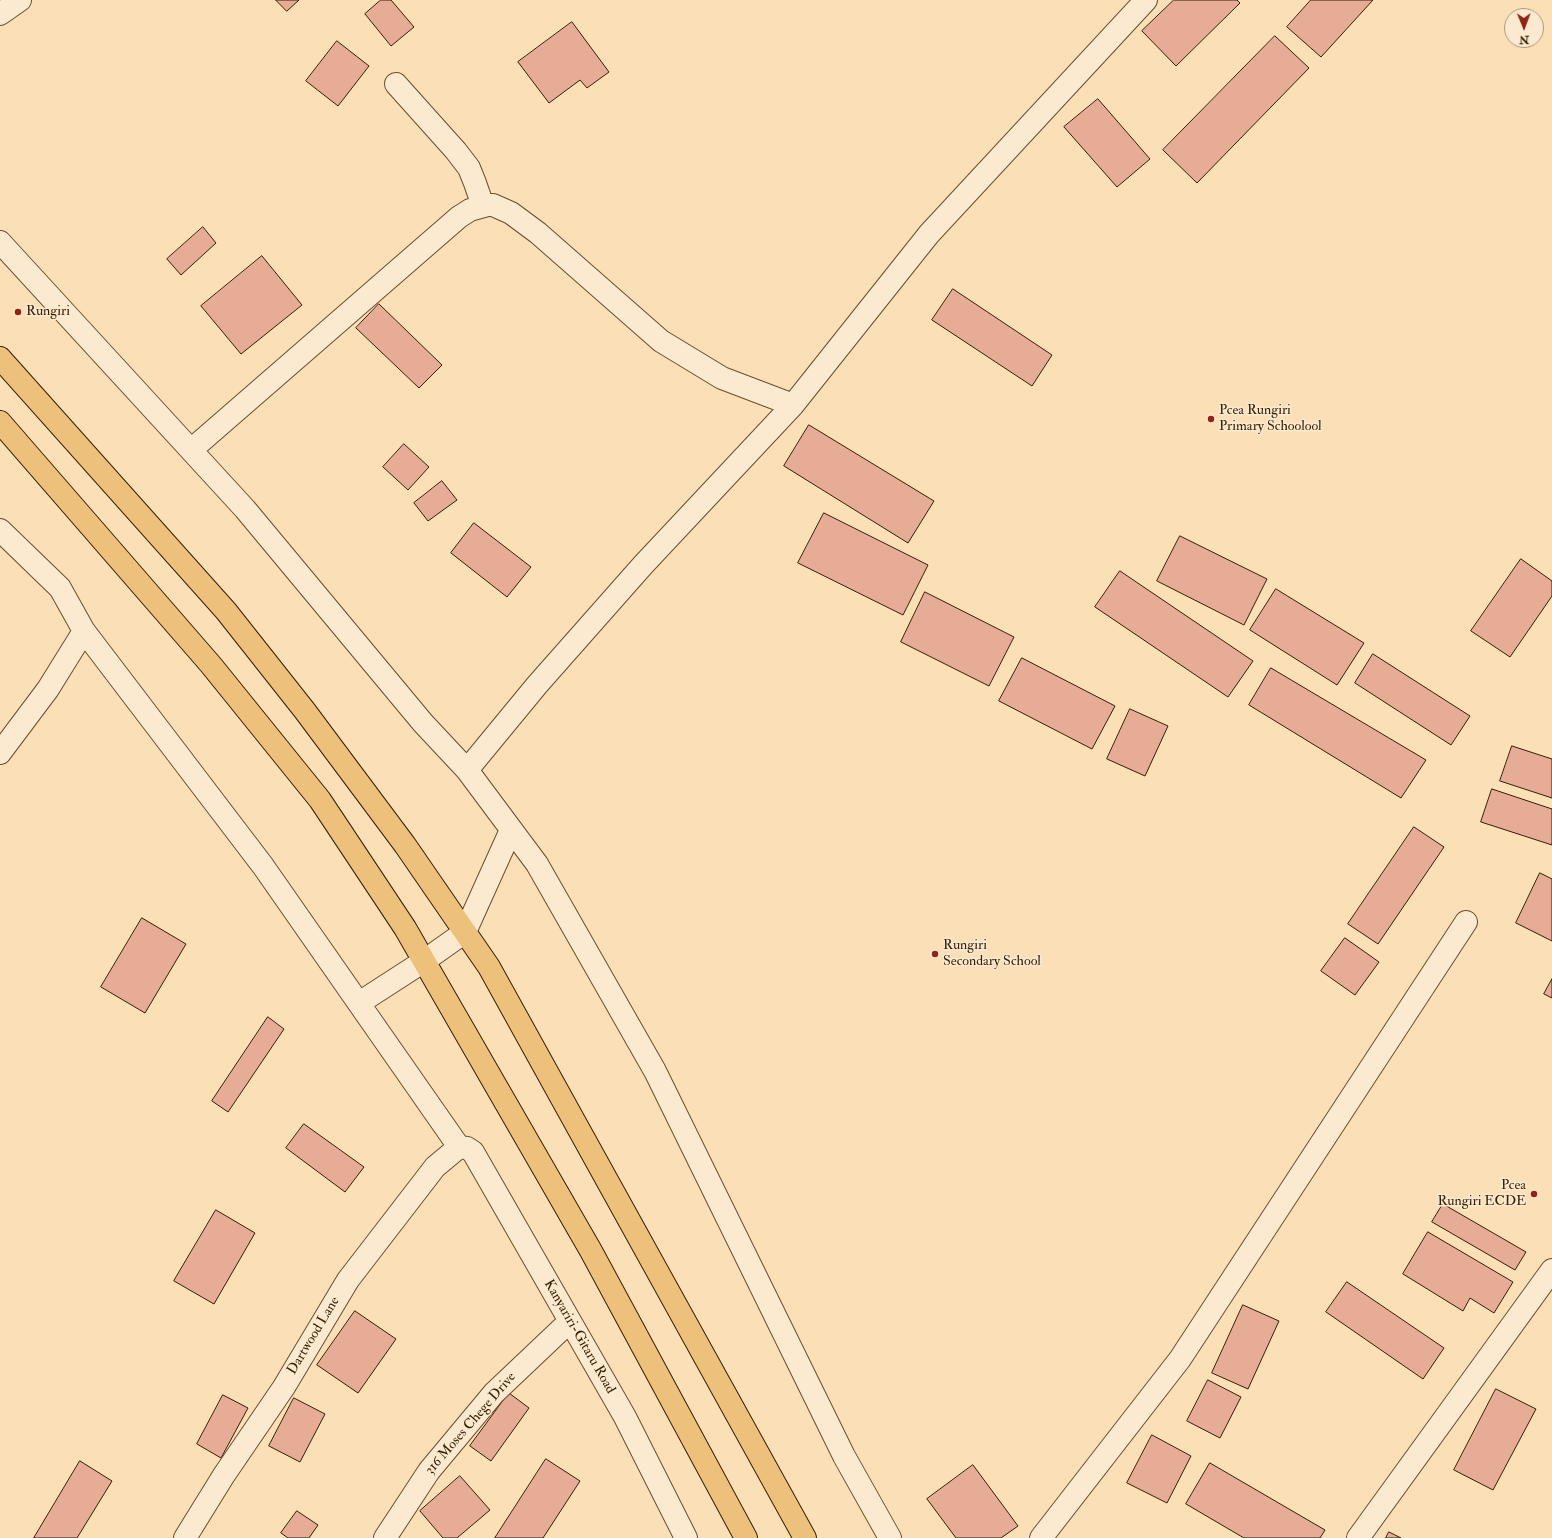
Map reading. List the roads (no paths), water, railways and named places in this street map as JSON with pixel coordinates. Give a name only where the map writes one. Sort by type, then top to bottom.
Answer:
[{"type":"highway","points":[[0,358],[226,611],[305,711],[396,832],[465,932],[493,974],[805,1538]]},
{"type":"highway","points":[[0,422],[211,665],[320,800],[405,928],[591,1251],[746,1538]]},
{"type":"street","points":[[0,14],[20,0]]},
{"type":"street","points":[[467,770],[537,685],[643,564],[792,405],[929,234],[1146,0]]},
{"type":"street","points":[[396,84],[456,151],[469,168],[483,206]]},
{"type":"street","points":[[191,450],[459,217],[470,210],[493,205],[510,213],[538,233],[661,341],[722,378],[792,405]]},
{"type":"street","points":[[0,242],[245,509],[424,723],[467,770],[537,864],[655,1072],[844,1456],[890,1538]]},
{"type":"street","points":[[0,530],[60,588],[84,631],[263,866],[459,1147]]},
{"type":"street","points":[[0,753],[48,689],[84,631]]},
{"type":"street","points":[[359,1003],[424,961],[465,932],[512,830]]},
{"type":"street","points":[[1041,1538],[1180,1359],[1466,922]]},
{"type":"street","name":"Kanyariri-Gitaru Road","points":[[459,1147],[467,1148],[473,1152],[625,1417],[686,1538]]},
{"type":"street","name":"Dartwood Lane","points":[[185,1538],[224,1475],[284,1387],[348,1280],[435,1167],[459,1147]]},
{"type":"street","points":[[1358,1538],[1552,1270]]},
{"type":"street","name":"316 Moses Chege Drive","points":[[385,1538],[429,1471],[494,1393],[570,1320]]},
{"type":"place","name":"Rungiri","points":[[18,312]]},
{"type":"place","name":"Pcea Rungiri Primary Schoolool","points":[[1211,419]]},
{"type":"place","name":"Rungiri Secondary School","points":[[935,954]]},
{"type":"place","name":"Pcea Rungiri ECDE","points":[[1534,1194]]}]
